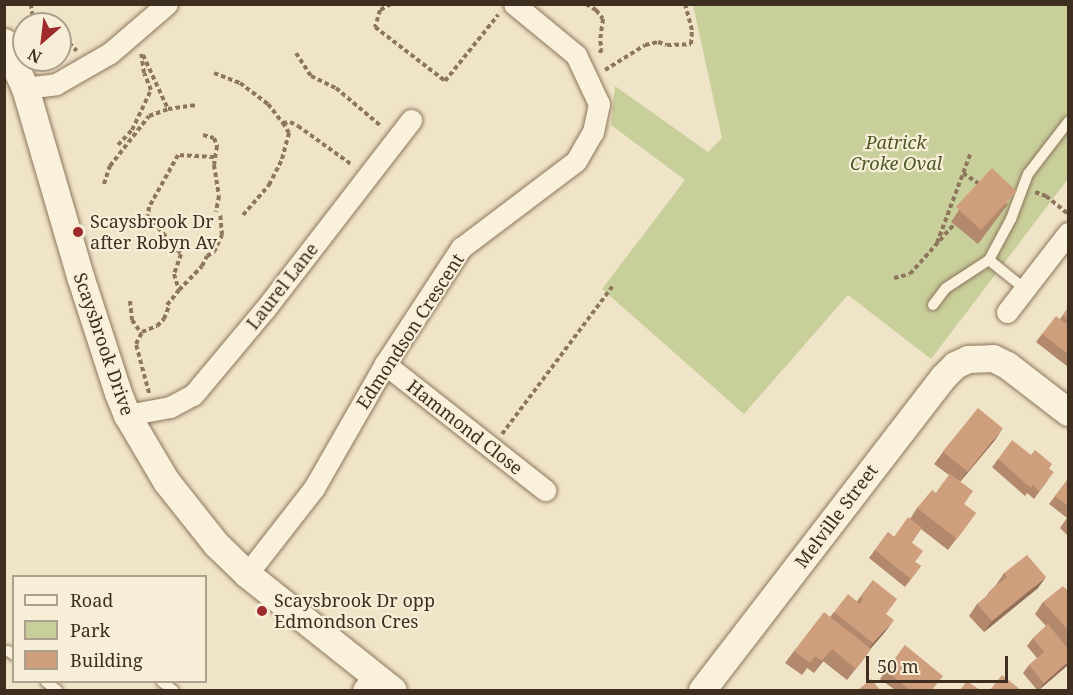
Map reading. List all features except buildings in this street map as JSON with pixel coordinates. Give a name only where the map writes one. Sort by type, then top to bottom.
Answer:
[{"type":"street","points":[[26,88],[56,84],[110,53],[135,45],[167,4]]},
{"type":"street","name":"Edmondson Crescent","points":[[247,574],[314,488],[385,364],[462,248],[576,161],[593,132],[599,104],[576,55],[507,8]]},
{"type":"street","name":"Scaysbrook Drive","points":[[4,42],[26,88],[80,276],[127,415],[166,481],[216,544],[247,574],[377,685]]},
{"type":"street","name":"Laurel Lane","points":[[127,415],[170,407],[193,394],[266,309],[411,120]]},
{"type":"street","points":[[1007,312],[1068,233]]},
{"type":"street","name":"Melville Street","points":[[702,690],[943,377],[955,365],[981,356],[993,358],[1007,365],[1068,412]]},
{"type":"street","name":"Hammond Close","points":[[385,364],[545,490]]},
{"type":"lane","points":[[933,305],[946,288],[989,260],[1011,219],[1028,174],[1068,122]]},
{"type":"lane","points":[[989,260],[1025,289]]},
{"type":"path","points":[[391,4],[380,10],[375,27],[445,81],[507,8]]},
{"type":"path","points":[[586,4],[596,10],[603,19],[600,41],[602,49],[597,56]]},
{"type":"path","points":[[604,70],[645,45],[657,42],[667,45],[691,44],[692,30],[685,4]]},
{"type":"path","points":[[135,45],[168,109]]},
{"type":"path","points":[[118,145],[132,130],[151,90],[135,45]]},
{"type":"path","points":[[296,54],[311,76],[336,88],[358,109],[396,138]]},
{"type":"path","points":[[214,73],[240,83],[268,104],[289,133],[282,159],[269,185],[243,215]]},
{"type":"path","points":[[104,184],[110,166],[149,116],[168,109],[196,105]]},
{"type":"path","points":[[283,123],[290,122],[298,126],[349,163],[364,179]]},
{"type":"path","points":[[141,333],[157,326],[164,319],[168,306],[179,290],[202,266],[207,255],[214,252],[222,235],[214,157],[217,146],[214,138],[202,135]]},
{"type":"path","points":[[935,247],[971,152]]},
{"type":"path","points":[[179,290],[174,273],[181,254],[148,216],[149,207],[178,155],[214,157]]},
{"type":"path","points":[[963,173],[982,187],[975,196]]},
{"type":"path","points":[[894,278],[910,274],[961,215]]},
{"type":"path","points":[[492,446],[612,287]]},
{"type":"path","points":[[130,301],[132,320],[141,333],[137,350],[149,393],[157,409]]},
{"type":"green space","name":"Patrick Croke Oval","points":[[693,5],[1068,5],[1068,179],[931,359],[848,295],[744,414],[602,289],[685,180],[611,125],[615,86],[708,152],[722,138]]},
{"type":"place","name":"Scaysbrook Dr after Robyn Av","points":[[78,232]]},
{"type":"place","name":"Scaysbrook Dr opp Edmondson Cres","points":[[262,611]]}]
